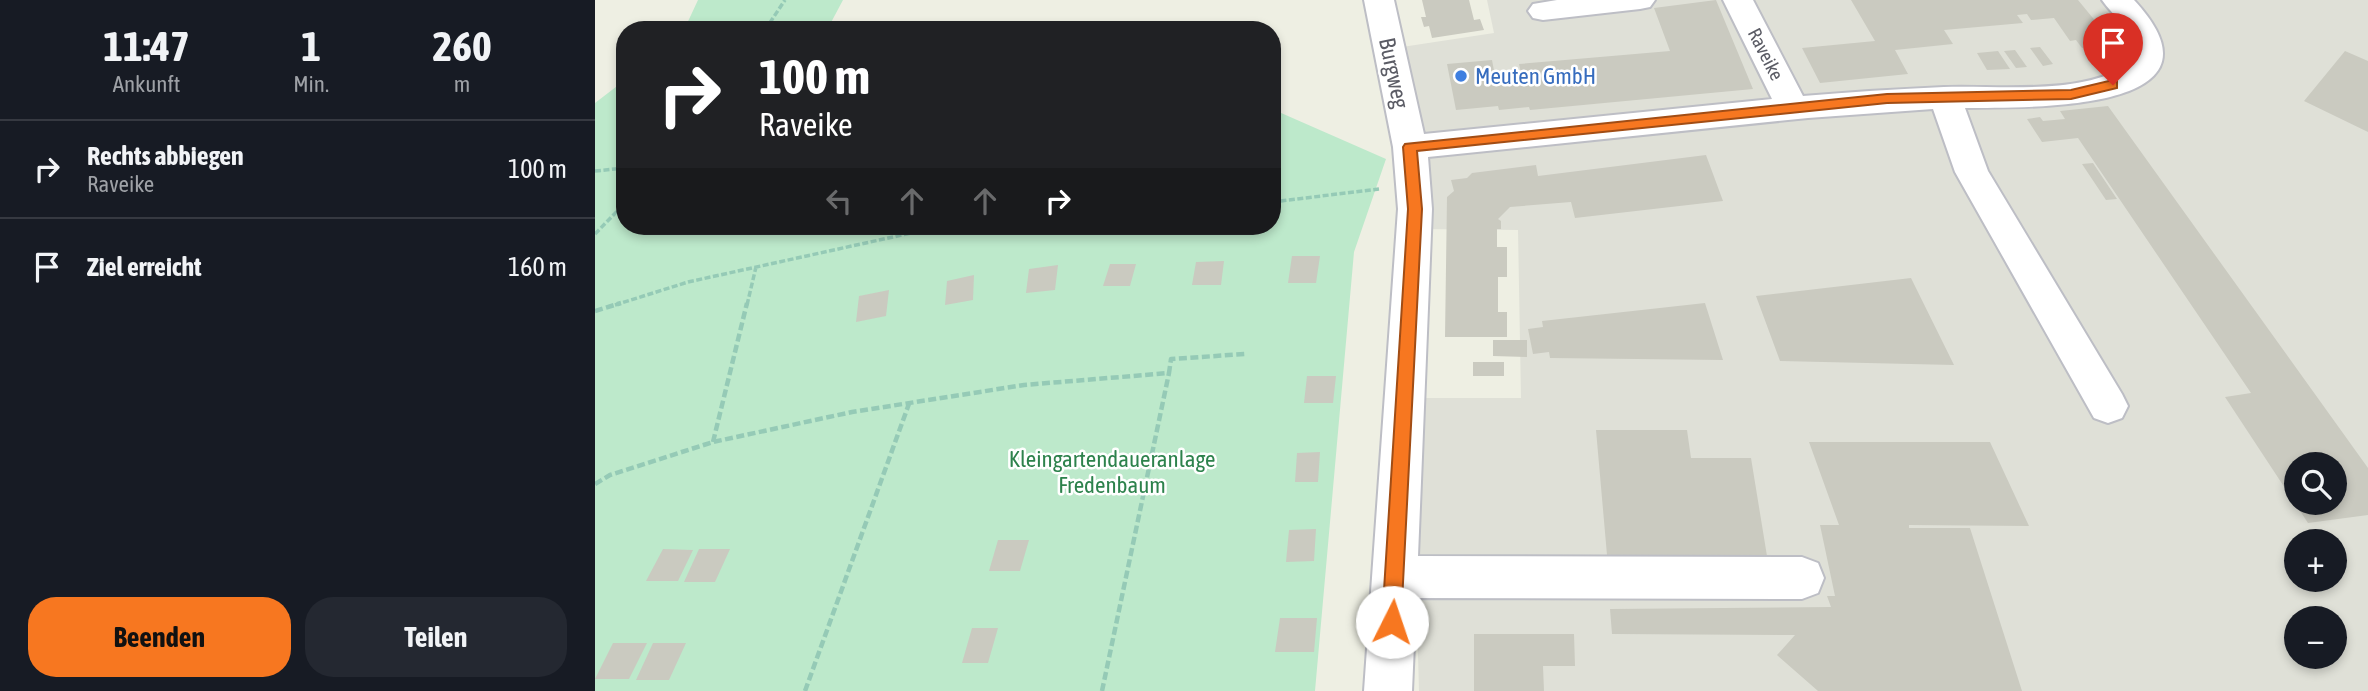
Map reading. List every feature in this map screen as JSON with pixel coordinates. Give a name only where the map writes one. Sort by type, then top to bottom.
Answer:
[{"type":"street","name":"Burgweg","points":[[1379,0],[1412,164],[1415,209],[1388,691]]},
{"type":"street","points":[[1543,11],[1640,0]]},
{"type":"street","name":"Raveike","points":[[1738,0],[1793,108]]},
{"type":"street","name":"Raveike","points":[[1412,164],[1793,108],[1887,99],[2071,94],[2125,81],[2138,73],[2146,63],[2147,40],[2142,28],[2117,0]]},
{"type":"street","points":[[1945,98],[1972,172],[2109,406]]},
{"type":"street","points":[[1395,577],[1802,578]]},
{"type":"path","points":[[771,21],[785,0]]},
{"type":"path","points":[[1281,201],[1336,196],[1412,164]]},
{"type":"path","points":[[595,171],[616,170]]},
{"type":"path","points":[[595,234],[616,212]]},
{"type":"path","points":[[595,311],[688,282],[902,235]]},
{"type":"path","points":[[713,442],[756,267]]},
{"type":"path","points":[[1102,691],[1171,359],[1245,354]]},
{"type":"path","points":[[595,484],[610,475],[713,442],[910,401],[1024,384],[1169,373]]},
{"type":"path","points":[[805,691],[910,401]]},
{"type":"shaded area","points":[[1487,0],[2368,0],[2368,691],[1419,691],[1411,398],[1521,398],[1518,230],[1419,229],[1402,47],[1494,33]]},
{"type":"green space","points":[[698,0],[843,0],[832,21],[688,21]]},
{"type":"green space","name":"Kleingartendaueranlage Fredenbaum","points":[[616,87],[616,235],[1281,235],[1281,113],[1386,159],[1354,252],[1315,691],[595,691],[595,103]]},
{"type":"building","points":[[1422,0],[1469,0],[1474,20],[1480,19],[1484,30],[1432,38],[1429,26],[1424,27],[1421,17],[1426,17]]},
{"type":"building","points":[[1716,0],[1753,89],[1530,110],[1529,107],[1499,110],[1498,106],[1456,110],[1447,64],[1492,60],[1495,76],[1521,73],[1519,64],[1670,51],[1654,8]]},
{"type":"building","points":[[1851,0],[2078,0],[2097,23],[2089,25],[2103,45],[2082,48],[2076,40],[2070,41],[2054,18],[2031,20],[2027,14],[2017,15],[2023,23],[1944,30],[1953,44],[1895,50],[1908,74],[1820,83],[1802,48],[1875,41]]},
{"type":"building","points":[[2115,36],[2121,43],[2105,45],[2100,38]]},
{"type":"building","points":[[2040,47],[2053,64],[2043,66],[2030,48]]},
{"type":"building","points":[[2015,50],[2027,67],[2016,68],[2004,51]]},
{"type":"building","points":[[1998,51],[2010,69],[1987,70],[1977,53]]},
{"type":"building","points":[[2345,51],[2368,61],[2368,132],[2304,101]]},
{"type":"building","points":[[2108,106],[2368,468],[2368,515],[2308,523],[2303,515],[2347,515],[2347,452],[2284,452],[2284,487],[2225,397],[2251,393],[2078,138],[2042,142],[2027,119],[2065,119],[2060,111]]},
{"type":"building","points":[[1706,155],[1723,201],[1575,218],[1571,202],[1510,207],[1498,219],[1501,221],[1501,229],[1497,229],[1497,247],[1507,247],[1507,277],[1498,277],[1498,312],[1507,312],[1507,337],[1445,337],[1447,197],[1454,191],[1451,180],[1467,178],[1472,173],[1536,165],[1538,176]]},
{"type":"building","points":[[2093,163],[2117,199],[2106,200],[2082,164]]},
{"type":"building","points":[[1292,256],[1320,256],[1316,283],[1288,283]]},
{"type":"building","points":[[1224,261],[1221,285],[1192,285],[1196,262]]},
{"type":"building","points":[[1110,264],[1136,264],[1130,286],[1103,286]]},
{"type":"building","points":[[1058,265],[1055,290],[1026,293],[1029,269]]},
{"type":"building","points":[[974,275],[973,300],[945,305],[947,281]]},
{"type":"building","points":[[1911,278],[1954,365],[1780,361],[1756,296]]},
{"type":"building","points":[[889,290],[886,316],[856,322],[859,296]]},
{"type":"building","points":[[1705,303],[1723,360],[1550,358],[1549,352],[1533,354],[1528,329],[1543,327],[1542,321]]},
{"type":"building","points":[[1493,340],[1527,340],[1527,357],[1493,356]]},
{"type":"building","points":[[1473,362],[1504,362],[1504,376],[1473,376]]},
{"type":"building","points":[[1307,376],[1336,376],[1333,403],[1304,403]]},
{"type":"building","points":[[1596,430],[1687,430],[1691,458],[1751,458],[1767,556],[1607,555]]},
{"type":"building","points":[[1809,442],[1990,442],[2029,526],[1909,525],[1909,528],[1970,528],[2022,691],[1818,691],[1777,655],[1795,635],[1612,634],[1610,609],[1831,607],[1827,596],[1835,596],[1820,525],[1839,525]]},
{"type":"building","points":[[1320,452],[1318,482],[1295,482],[1297,453]]},
{"type":"building","points":[[1316,529],[1314,561],[1286,562],[1289,530]]},
{"type":"building","points":[[998,540],[1029,540],[1020,571],[989,571]]},
{"type":"building","points":[[663,549],[693,550],[678,581],[646,581]]},
{"type":"building","points":[[699,549],[730,549],[715,582],[684,582]]},
{"type":"building","points":[[1280,618],[1317,618],[1314,652],[1275,652]]},
{"type":"building","points":[[972,628],[998,628],[988,663],[962,663]]},
{"type":"building","points":[[1474,634],[1574,634],[1575,666],[1543,666],[1544,691],[1474,691]]},
{"type":"building","points":[[613,643],[647,643],[629,679],[595,679]]},
{"type":"building","points":[[653,643],[686,643],[669,680],[636,680]]},
{"type":"place","name":"Meuten GmbH","points":[[1461,76]]},
{"type":"route","points":[[1392,622],[1415,209],[1410,147],[1887,99],[2035,97],[2071,94],[2113,85]]}]
